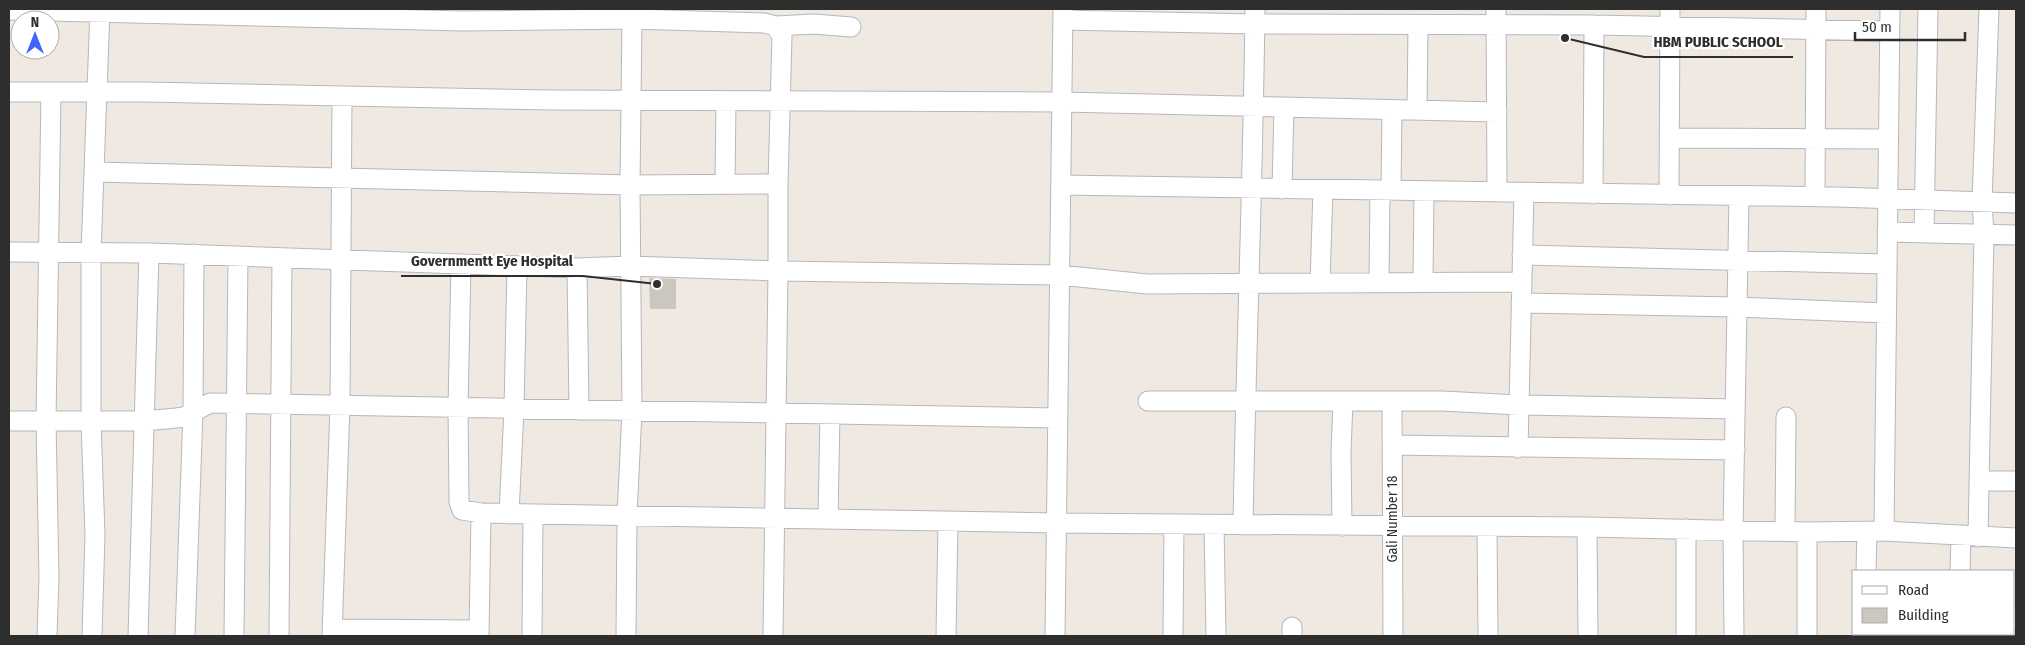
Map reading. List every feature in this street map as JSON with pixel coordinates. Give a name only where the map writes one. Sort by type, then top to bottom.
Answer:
[{"type":"street","points":[[1815,197],[1816,9]]},
{"type":"street","points":[[1866,570],[1876,531],[1886,313],[1890,9]]},
{"type":"street","points":[[1924,233],[1928,9]]},
{"type":"street","points":[[1960,570],[1969,536],[1979,481],[1984,234],[1982,201],[1989,9]]},
{"type":"street","points":[[9,10],[100,10],[463,21],[561,14],[632,19],[764,23],[776,26],[814,24],[851,27]]},
{"type":"street","points":[[92,636],[95,535],[91,253],[100,10]]},
{"type":"street","points":[[1055,636],[1063,14],[1429,19],[1552,17],[1594,25],[1618,17],[1669,18],[1816,30],[1889,31]]},
{"type":"street","points":[[1243,525],[1255,16]]},
{"type":"street","points":[[1496,17],[1497,192]]},
{"type":"street","points":[[1669,18],[1669,195]]},
{"type":"street","points":[[626,636],[627,516],[632,411],[630,185],[632,19]]},
{"type":"street","points":[[1417,110],[1429,19]]},
{"type":"street","points":[[1593,194],[1594,25]]},
{"type":"street","points":[[773,636],[778,184],[782,37],[776,26]]},
{"type":"street","points":[[9,92],[726,101],[1062,102],[1497,112]]},
{"type":"street","points":[[47,636],[49,578],[46,421],[51,92]]},
{"type":"street","points":[[342,96],[340,406],[332,633],[479,633],[481,513]]},
{"type":"street","points":[[725,184],[726,101]]},
{"type":"street","points":[[1282,189],[1284,107]]},
{"type":"street","points":[[1379,282],[1392,110]]},
{"type":"street","points":[[1669,138],[1888,139]]},
{"type":"street","points":[[94,172],[630,185],[778,184]]},
{"type":"street","points":[[1061,185],[1887,198],[2016,203]]},
{"type":"street","points":[[1320,283],[1323,190]]},
{"type":"street","points":[[1423,282],[1424,191]]},
{"type":"street","points":[[1518,448],[1524,193]]},
{"type":"street","points":[[1734,636],[1734,450],[1739,196]]},
{"type":"street","points":[[1887,232],[2016,235]]},
{"type":"street","points":[[9,252],[194,254],[577,268],[630,266],[778,272],[1060,275],[1147,284],[1250,285],[1379,282],[1522,282]]},
{"type":"street","points":[[138,636],[149,253]]},
{"type":"street","points":[[185,636],[193,412],[194,254]]},
{"type":"street","points":[[1522,255],[1886,264]]},
{"type":"street","points":[[234,636],[238,256]]},
{"type":"street","points":[[279,636],[282,258]]},
{"type":"street","points":[[461,264],[458,408],[459,502],[462,510],[510,514],[948,522],[1686,528],[1807,532],[1876,531],[2016,538]]},
{"type":"street","points":[[510,514],[517,266]]},
{"type":"street","points":[[577,268],[578,410]]},
{"type":"street","points":[[1521,303],[1736,307],[1886,313]]},
{"type":"street","points":[[1148,401],[1442,401],[1519,405],[1735,409]]},
{"type":"street","points":[[1342,526],[1341,452],[1343,401]]},
{"type":"street","name":"Gali Number 18","points":[[1392,401],[1393,636]]},
{"type":"street","points":[[9,421],[144,421],[184,417],[210,403],[1058,418]]},
{"type":"street","points":[[828,519],[830,414]]},
{"type":"street","points":[[1785,531],[1786,417]]},
{"type":"street","points":[[1393,445],[1734,450]]},
{"type":"street","points":[[1979,481],[2016,481]]},
{"type":"street","points":[[532,636],[533,514]]},
{"type":"street","points":[[946,636],[948,522]]},
{"type":"street","points":[[1173,636],[1174,524]]},
{"type":"street","points":[[1214,525],[1216,636]]},
{"type":"street","points":[[1487,527],[1488,636]]},
{"type":"street","points":[[1586,527],[1588,636]]},
{"type":"street","points":[[1686,528],[1686,636]]},
{"type":"street","points":[[1807,532],[1807,636]]},
{"type":"street","points":[[1971,636],[1978,635]]},
{"type":"building","points":[[649,278],[676,279],[676,309],[650,309]]},
{"type":"place","name":"HBM PUBLIC SCHOOL","points":[[1565,38]]},
{"type":"place","name":"Governmentt Eye Hospital","points":[[657,284]]}]
